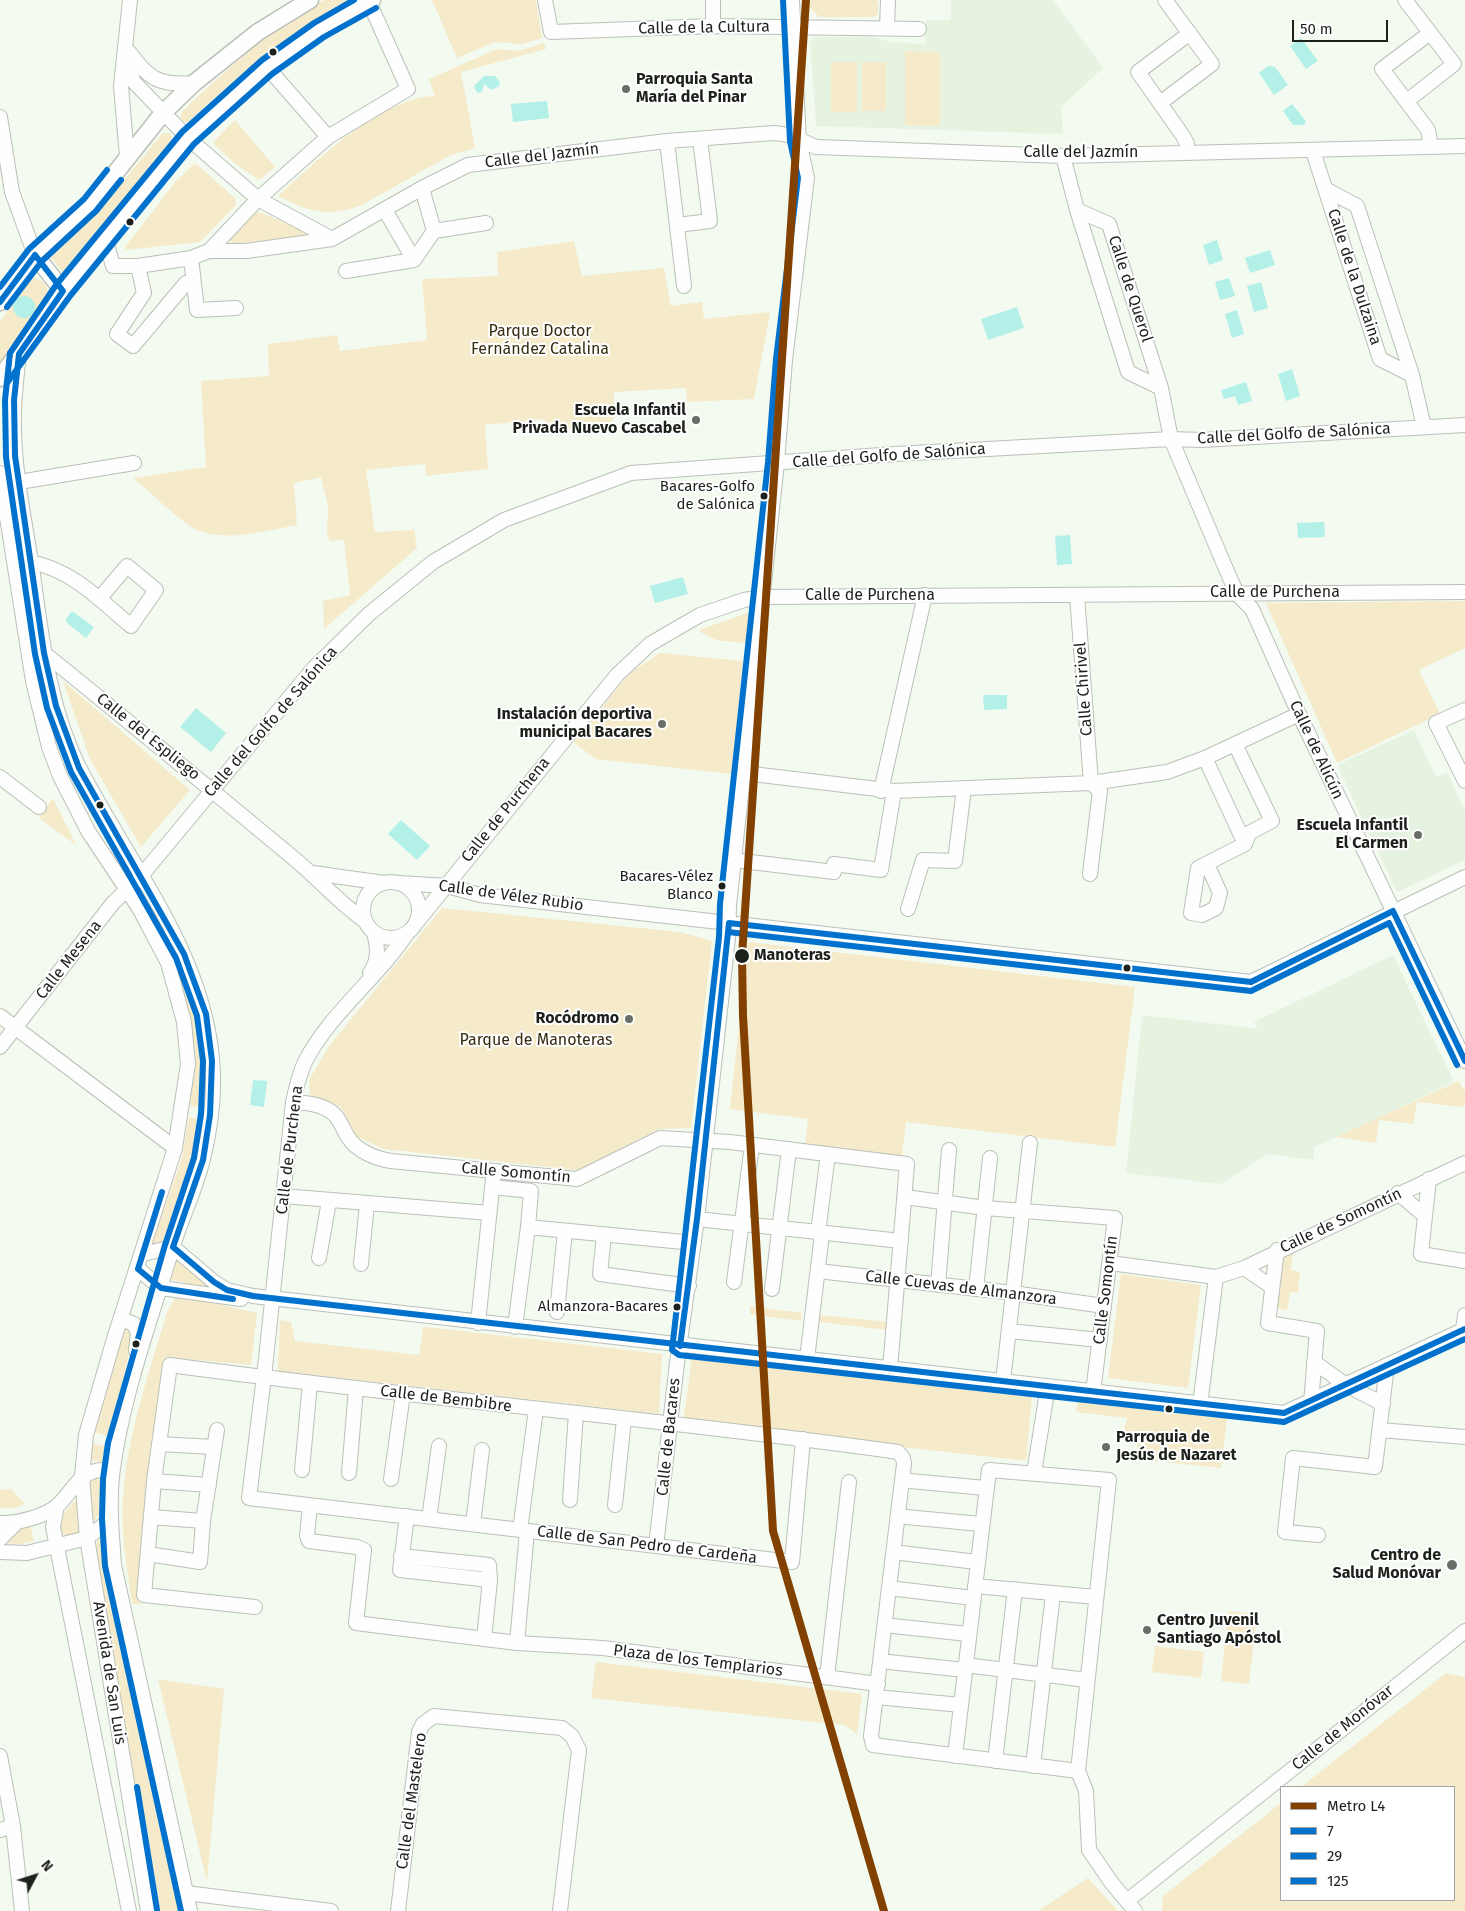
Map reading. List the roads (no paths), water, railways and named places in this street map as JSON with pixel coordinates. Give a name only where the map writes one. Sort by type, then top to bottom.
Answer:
[{"type":"main road","points":[[0,302],[35,255],[90,205],[163,113],[194,83],[258,32],[310,0]]},
{"type":"main road","points":[[0,378],[63,291],[188,138],[216,110],[267,67],[318,30],[371,1]]},
{"type":"main road","points":[[35,255],[63,291]]},
{"type":"street","points":[[127,158],[121,86],[130,0]]},
{"type":"street","name":"Calle de la Cultura","points":[[545,0],[550,32],[713,26],[920,29]]},
{"type":"street","points":[[712,0],[713,26]]},
{"type":"street","name":"Calle de Bacares","points":[[656,1546],[706,1140],[729,923],[729,905],[777,463],[784,366],[807,178],[800,141],[792,27],[792,0]]},
{"type":"street","points":[[888,0],[888,28]]},
{"type":"street","points":[[1160,103],[1212,64],[1165,0]]},
{"type":"street","points":[[1405,0],[1454,64],[1407,101]]},
{"type":"street","points":[[209,251],[258,199],[328,137],[408,89],[371,1]]},
{"type":"street","points":[[1188,152],[1183,136],[1138,72],[1190,33]]},
{"type":"street","points":[[1430,33],[1382,69],[1428,130],[1431,147]]},
{"type":"street","points":[[125,47],[147,74],[158,82],[176,85],[194,83]]},
{"type":"street","points":[[125,47],[133,81],[188,138],[258,199],[332,239]]},
{"type":"street","points":[[267,67],[328,137]]},
{"type":"street","points":[[0,117],[12,192],[35,255]]},
{"type":"street","name":"Calle del Jazmín","points":[[105,238],[113,266],[138,266],[191,258],[209,251],[246,251],[332,239],[422,188],[468,165],[667,141],[774,133],[789,136],[816,147],[1064,156],[1465,146]]},
{"type":"street","points":[[676,225],[710,221],[700,139]]},
{"type":"street","points":[[667,141],[684,286]]},
{"type":"street","name":"Calle de la Dulzaina","points":[[1313,151],[1380,360],[1412,376]]},
{"type":"street","name":"Calle de Querol","points":[[1064,156],[1077,210],[1128,372],[1161,388]]},
{"type":"street","points":[[422,188],[434,231]]},
{"type":"street","name":"Calle de la Dulzaina","points":[[1327,190],[1357,206],[1412,376],[1424,427]]},
{"type":"street","points":[[385,210],[414,260]]},
{"type":"street","name":"Calle de Querol","points":[[1077,210],[1109,224],[1161,388],[1171,439]]},
{"type":"street","points":[[346,271],[414,260],[434,231],[486,223]]},
{"type":"street","points":[[191,258],[192,282],[197,310],[236,308]]},
{"type":"street","points":[[138,266],[144,293],[117,334],[134,346],[186,284],[192,282]]},
{"type":"street","name":"Avenida de San Luis","points":[[19,354],[14,430],[19,482],[44,653],[56,706],[79,768],[184,954],[206,1014],[212,1061],[210,1115],[203,1160],[173,1247],[129,1396],[117,1444],[112,1479],[110,1519],[114,1565],[190,1911]]},
{"type":"street","name":"Calle del Golfo de Salónica","points":[[141,876],[313,669],[369,614],[433,562],[504,520],[631,474],[895,454],[1171,439],[1202,440],[1465,425]]},
{"type":"street","name":"Calle de Alicún","points":[[1171,439],[1237,594],[1252,609],[1299,714],[1465,1062]]},
{"type":"street","points":[[19,482],[134,463]]},
{"type":"street","name":"Avenida de San Luis","points":[[0,473],[33,681],[49,747],[60,776],[88,832],[140,908],[168,963],[184,1022],[188,1064],[176,1148],[86,1435],[82,1476],[87,1538],[148,1911]]},
{"type":"street","points":[[31,562],[50,566],[65,573],[99,599]]},
{"type":"street","name":"Calle de Purchena","points":[[272,1297],[293,1102],[305,1062],[317,1043],[359,991],[394,954],[412,928],[609,682],[650,644],[700,615],[744,600],[763,597],[1465,592]]},
{"type":"street","name":"Calle Chirivel","points":[[1077,594],[1091,783],[1100,791],[1090,874]]},
{"type":"street","points":[[734,860],[834,872],[834,864],[882,870],[887,791],[925,595]]},
{"type":"street","name":"Calle del Espliego","points":[[44,653],[213,790],[312,873],[348,909],[365,921]]},
{"type":"street","points":[[1465,710],[1436,723],[1465,781]]},
{"type":"street","points":[[744,773],[887,791],[1091,783],[1167,772],[1205,758],[1299,714]]},
{"type":"street","points":[[1207,864],[1245,844],[1249,832],[1272,821],[1235,744]]},
{"type":"street","points":[[1205,758],[1245,844]]},
{"type":"street","points":[[0,777],[39,807]]},
{"type":"street","points":[[908,909],[923,860],[955,862],[964,788]]},
{"type":"street","points":[[312,873],[384,883],[399,883],[414,895],[418,904],[418,914],[412,928],[391,938],[374,933],[365,921],[363,909],[366,898],[374,888],[384,883]]},
{"type":"street","name":"Calle Mesena","points":[[0,1047],[113,903],[141,876]]},
{"type":"street","name":"Calle de Vélez Rubio","points":[[399,883],[447,886],[480,894],[1251,982],[1465,877]]},
{"type":"street","name":"Calle de Purchena","points":[[359,991],[376,964],[378,947],[374,933]]},
{"type":"street","points":[[0,1016],[176,1148]]},
{"type":"street","name":"Calle Somontín","points":[[293,1102],[315,1104],[334,1114],[343,1126],[348,1139],[380,1160],[577,1179],[660,1138],[706,1140],[908,1164],[890,1369]]},
{"type":"street","points":[[1004,1381],[1030,1144]]},
{"type":"street","points":[[734,1282],[752,1145]]},
{"type":"street","points":[[772,1289],[788,1149]]},
{"type":"street","points":[[938,1285],[950,1150]]},
{"type":"street","points":[[807,1359],[818,1271],[828,1154]]},
{"type":"street","points":[[976,1289],[990,1158]]},
{"type":"street","name":"Calle de Somontín","points":[[1110,1263],[1216,1277],[1244,1268],[1277,1250],[1465,1162]]},
{"type":"street","points":[[478,1323],[494,1171]]},
{"type":"street","points":[[1429,1179],[1421,1254],[1465,1261]]},
{"type":"street","points":[[492,1187],[531,1191],[515,1327]]},
{"type":"street","points":[[1398,1193],[1425,1216]]},
{"type":"street","points":[[283,1196],[489,1213]]},
{"type":"street","name":"Calle Somontín","points":[[905,1197],[985,1208],[1115,1218],[1093,1392]]},
{"type":"street","points":[[319,1258],[329,1201]]},
{"type":"street","points":[[361,1264],[367,1204]]},
{"type":"street","points":[[697,1220],[901,1241]]},
{"type":"street","points":[[528,1227],[694,1243]]},
{"type":"street","points":[[557,1312],[565,1231]]},
{"type":"street","points":[[604,1235],[600,1274],[689,1286]]},
{"type":"street","points":[[143,1254],[173,1247],[214,1282],[228,1290],[253,1296],[680,1346],[1284,1413],[1310,1403],[1464,1330],[1465,1315]]},
{"type":"street","points":[[1277,1250],[1268,1323],[1317,1331],[1310,1403]]},
{"type":"street","points":[[1244,1268],[1272,1287]]},
{"type":"street","points":[[138,1269],[161,1288],[178,1289],[222,1298],[239,1299],[253,1296]]},
{"type":"street","name":"Calle Cuevas de Almanzora","points":[[818,1271],[1014,1293],[1104,1306]]},
{"type":"street","points":[[1200,1405],[1216,1277]]},
{"type":"street","name":"Calle de San Pedro de Cardeña","points":[[272,1297],[249,1498],[792,1562],[803,1439]]},
{"type":"street","name":"Avenida de San Luis","points":[[121,1319],[134,1324],[138,1333],[129,1396]]},
{"type":"street","points":[[1009,1331],[1100,1340]]},
{"type":"street","points":[[1314,1362],[1346,1385],[1383,1404]]},
{"type":"street","name":"Calle de Bembibre","points":[[159,1444],[170,1365],[403,1394],[803,1439],[898,1452],[903,1458],[899,1516],[871,1736],[872,1745],[955,1756]]},
{"type":"street","points":[[1318,1535],[1285,1532],[1293,1458],[1375,1467],[1387,1366]]},
{"type":"street","points":[[302,1470],[310,1383]]},
{"type":"street","points":[[1034,1472],[1048,1386]]},
{"type":"street","points":[[349,1473],[356,1388]]},
{"type":"street","points":[[391,1480],[403,1394]]},
{"type":"street","name":"Calle de Bembibre","points":[[524,1530],[536,1409]]},
{"type":"street","points":[[570,1500],[576,1413]]},
{"type":"street","points":[[615,1505],[624,1419]]},
{"type":"street","points":[[148,1554],[200,1562],[203,1521],[217,1430]]},
{"type":"street","points":[[1380,1430],[1465,1437]]},
{"type":"street","points":[[214,1448],[159,1444],[144,1595],[255,1606]]},
{"type":"street","points":[[428,1519],[439,1446]]},
{"type":"street","points":[[473,1524],[482,1450]]},
{"type":"street","points":[[0,1539],[15,1524],[57,1506],[82,1476],[94,1470],[102,1470],[112,1479]]},
{"type":"street","points":[[1078,1771],[955,1756],[985,1488],[989,1470],[1034,1472],[1109,1480],[1078,1771],[1086,1791],[1089,1850],[1111,1882],[1131,1906]]},
{"type":"street","points":[[910,1480],[985,1488]]},
{"type":"street","points":[[154,1481],[209,1485]]},
{"type":"street","points":[[827,1677],[849,1482]]},
{"type":"street","name":"Plaza de los Templarios","points":[[310,1505],[307,1536],[309,1541],[357,1547],[364,1550],[356,1623],[517,1643],[603,1648],[827,1677],[877,1691],[961,1705]]},
{"type":"street","name":"Avenida de San Luis","points":[[57,1506],[53,1528],[129,1911]]},
{"type":"street","points":[[407,1516],[400,1570],[490,1580],[484,1638]]},
{"type":"street","points":[[151,1517],[203,1521]]},
{"type":"street","points":[[906,1517],[981,1524]]},
{"type":"street","points":[[0,1552],[27,1553],[87,1538],[110,1519]]},
{"type":"street","points":[[0,1524],[15,1524]]},
{"type":"street","name":"Calle de San Pedro de Cardeña","points":[[517,1643],[524,1530]]},
{"type":"street","points":[[902,1553],[977,1562]]},
{"type":"street","points":[[897,1589],[974,1592],[1015,1589],[1096,1597]]},
{"type":"street","points":[[995,1761],[1015,1589]]},
{"type":"street","points":[[1033,1766],[1053,1594]]},
{"type":"street","points":[[893,1626],[968,1634]]},
{"type":"street","name":"Calle de Monóvar","points":[[1131,1906],[1465,1631]]},
{"type":"street","points":[[889,1662],[1006,1670],[1087,1680]]},
{"type":"street","name":"Calle del Mastelero","points":[[398,1911],[419,1732],[423,1724],[434,1716],[562,1728],[572,1736],[579,1750],[560,1911]]},
{"type":"street","points":[[0,1756],[7,1828],[22,1911]]},
{"type":"street","points":[[186,1894],[331,1911]]},
{"type":"water","points":[[1301,38],[1318,61],[1306,69],[1290,46]]},
{"type":"water","points":[[1268,66],[1275,67],[1288,85],[1274,95],[1259,73]]},
{"type":"water","points":[[484,76],[495,76],[500,82],[499,86],[492,90],[484,84],[482,92],[477,93],[474,86]]},
{"type":"water","points":[[547,101],[549,118],[513,122],[511,104]]},
{"type":"water","points":[[1292,104],[1306,121],[1304,125],[1293,125],[1283,111]]},
{"type":"water","points":[[1217,240],[1223,260],[1209,265],[1203,245]]},
{"type":"water","points":[[1270,250],[1275,265],[1250,273],[1245,258]]},
{"type":"water","points":[[1229,278],[1235,296],[1220,300],[1215,282]]},
{"type":"water","points":[[1261,282],[1268,308],[1254,312],[1247,286]]},
{"type":"water","points":[[24,296],[32,299],[35,307],[32,315],[24,318],[16,315],[13,307],[16,299]]},
{"type":"water","points":[[1017,307],[1024,328],[988,340],[981,319]]},
{"type":"water","points":[[1237,310],[1244,334],[1232,338],[1225,314]]},
{"type":"water","points":[[1292,369],[1300,396],[1286,401],[1278,374]]},
{"type":"water","points":[[1246,382],[1252,401],[1238,405],[1235,396],[1224,399],[1221,390]]},
{"type":"water","points":[[1324,522],[1325,537],[1298,538],[1297,523]]},
{"type":"water","points":[[1070,535],[1072,564],[1057,565],[1055,536]]},
{"type":"water","points":[[683,577],[688,594],[655,603],[650,586]]},
{"type":"water","points":[[72,611],[94,627],[86,638],[67,623],[66,619]]},
{"type":"water","points":[[983,695],[1007,695],[1007,709],[984,710]]},
{"type":"water","points":[[196,708],[226,733],[211,752],[180,727]]},
{"type":"water","points":[[401,820],[430,846],[417,860],[388,834]]},
{"type":"water","points":[[253,1080],[267,1081],[264,1107],[250,1105]]},
{"type":"metro line","name":"L4","points":[[806,0],[742,956],[743,1016],[773,1531],[884,1911]]},
{"type":"place","name":"Parroquia Santa María del Pinar","points":[[626,89]]},
{"type":"place","name":"Escuela Infantil Privada Nuevo Cascabel","points":[[696,420]]},
{"type":"place","name":"Bacares-Golfo de Salónica","points":[[764,496]]},
{"type":"place","name":"Instalación deportiva municipal Bacares","points":[[662,724]]},
{"type":"place","name":"Escuela Infantil El Carmen","points":[[1418,835]]},
{"type":"place","name":"Bacares-Vélez Blanco","points":[[722,886]]},
{"type":"place","name":"Manoteras","points":[[742,956]]},
{"type":"place","name":"Rocódromo","points":[[629,1019]]},
{"type":"place","name":"Almanzora-Bacares","points":[[677,1307]]},
{"type":"place","name":"Parroquia de Jesús de Nazaret","points":[[1106,1447]]},
{"type":"place","name":"Centro de Salud Monóvar","points":[[1452,1565]]},
{"type":"place","name":"Centro Juvenil Santiago Apóstol","points":[[1147,1630]]},
{"type":"park label","name":"Parque Doctor Fernández Catalina","points":[[540,341]]},
{"type":"park label","name":"Parque de Manoteras","points":[[536,1041]]}]
